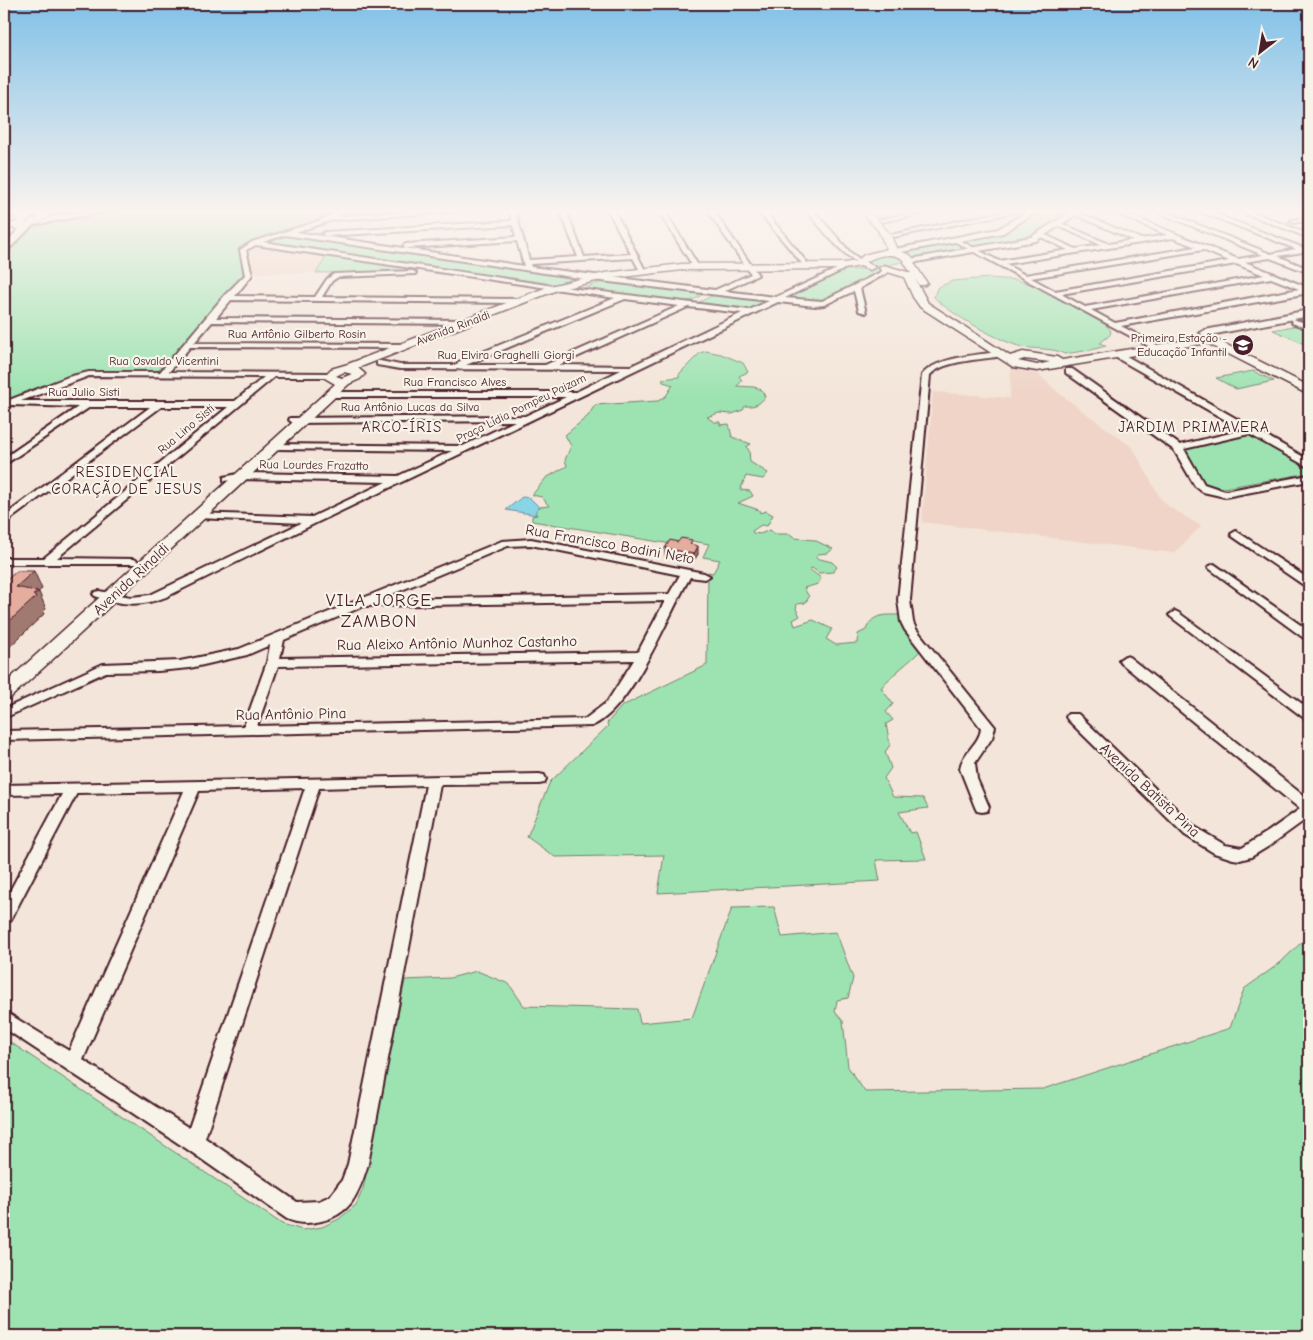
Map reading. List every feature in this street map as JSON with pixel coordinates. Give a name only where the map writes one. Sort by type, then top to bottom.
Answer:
[{"type":"main road","name":"Avenida Rinaldi","points":[[4,678],[105,597],[134,562],[235,477],[298,420],[331,394],[350,375],[406,346],[554,288],[593,278],[626,273]]},
{"type":"main road","name":"Avenida Rinaldi","points":[[350,375],[426,343],[566,290],[606,280],[660,273]]},
{"type":"main road","points":[[897,273],[908,275],[922,303],[999,354],[1026,368],[1058,360],[1210,337],[1309,385]]},
{"type":"main road","points":[[916,273],[930,299],[936,305],[1007,350],[1042,363],[1118,354],[1152,346]]},
{"type":"main road","points":[[1210,337],[1309,391]]},
{"type":"main road","points":[[1012,362],[1012,359],[1023,355]]},
{"type":"main road","points":[[330,377],[350,375]]},
{"type":"main road","name":"Avenida Rinaldi","points":[[4,694],[105,597],[198,515],[235,477],[276,446],[326,389],[330,377]]},
{"type":"street","points":[[162,374],[249,275],[248,273]]},
{"type":"street","points":[[317,298],[331,278],[339,275],[429,273]]},
{"type":"street","points":[[452,273],[566,290],[749,312]]},
{"type":"street","points":[[563,273],[606,280],[822,304],[883,273]]},
{"type":"street","points":[[548,367],[714,292],[754,277],[754,273]]},
{"type":"street","name":"Praça Lídia Pompeu Paizam","points":[[105,597],[123,602],[156,597],[834,273]]},
{"type":"street","points":[[1018,273],[1152,346]]},
{"type":"street","points":[[1026,277],[1053,273]]},
{"type":"street","points":[[1056,292],[1173,273]]},
{"type":"street","points":[[1263,273],[1308,291]]},
{"type":"street","points":[[1085,309],[1271,276]]},
{"type":"street","points":[[856,287],[863,310]]},
{"type":"street","points":[[1115,325],[1308,291]]},
{"type":"street","points":[[454,367],[624,297]]},
{"type":"street","points":[[228,298],[522,301]]},
{"type":"street","points":[[1210,337],[1309,313]]},
{"type":"street","points":[[1210,337],[1309,318]]},
{"type":"street","points":[[210,320],[469,322]]},
{"type":"street","points":[[1295,321],[1309,327]]},
{"type":"street","name":"Rua Antônio Gilberto Rosin","points":[[188,345],[406,346]]},
{"type":"street","points":[[982,807],[967,769],[969,762],[988,735],[987,724],[911,630],[907,622],[904,600],[926,375],[937,366],[999,354]]},
{"type":"street","points":[[1118,354],[1309,464]]},
{"type":"street","name":"Rua Elvira Graghelli Giorgi","points":[[380,363],[400,367],[633,368]]},
{"type":"street","points":[[1069,371],[1178,448],[1200,486],[1216,493],[1225,494],[1309,478]]},
{"type":"street","name":"Rua Osvaldo Vicentini","points":[[6,405],[78,376],[101,373],[330,377]]},
{"type":"street","name":"Rua Lino Sisti","points":[[47,561],[272,375]]},
{"type":"street","name":"Rua Francisco Alves","points":[[331,394],[578,394]]},
{"type":"street","points":[[4,462],[88,404]]},
{"type":"street","points":[[4,521],[160,404]]},
{"type":"street","name":"Rua Julio Sisti","points":[[6,405],[236,404]]},
{"type":"street","name":"Rua Antônio Lucas da Silva","points":[[298,420],[527,418]]},
{"type":"street","points":[[1178,448],[1249,431]]},
{"type":"street","points":[[276,446],[465,448]]},
{"type":"street","name":"Rua Lourdes Frazatto","points":[[235,477],[399,480]]},
{"type":"street","points":[[198,515],[314,520]]},
{"type":"street","points":[[1236,534],[1309,584]]},
{"type":"street","name":"Rua Francisco Bodini Neto","points":[[4,714],[103,668],[115,666],[156,667],[204,662],[243,652],[495,546],[530,542],[704,576]]},
{"type":"street","points":[[4,561],[134,562]]},
{"type":"street","points":[[1214,567],[1309,636]]},
{"type":"street","points":[[642,656],[686,573]]},
{"type":"street","points":[[360,603],[672,597]]},
{"type":"street","points":[[1174,614],[1309,715]]},
{"type":"street","points":[[249,732],[278,638]]},
{"type":"street","name":"Rua Aleixo Antônio Munhoz Castanho","points":[[272,662],[642,656]]},
{"type":"street","name":"Rua Antônio Pina","points":[[4,736],[249,732],[580,723],[596,720],[612,705],[642,656]]},
{"type":"street","points":[[1125,660],[1309,809]]},
{"type":"street","name":"Avenida Batista Pina","points":[[1073,717],[1190,831],[1212,847],[1241,854],[1254,849],[1309,809]]},
{"type":"street","points":[[4,790],[539,779]]},
{"type":"street","points":[[4,1019],[194,1142],[294,1212],[310,1214],[325,1211],[338,1202],[345,1193],[353,1180],[358,1164],[434,780]]},
{"type":"street","points":[[194,1142],[312,784]]},
{"type":"street","points":[[73,1063],[193,787]]},
{"type":"street","points":[[4,916],[72,789]]},
{"type":"shaded area","points":[[255,273],[316,273],[316,273]]},
{"type":"shaded area","points":[[1011,368],[1037,373],[1061,395],[1133,448],[1160,498],[1169,507],[1201,526],[1174,553],[922,522],[933,392],[1010,398]]},
{"type":"green space","points":[[4,273],[244,273],[244,275],[163,369],[144,373],[96,372],[76,375],[4,403]]},
{"type":"green space","points":[[464,273],[536,273],[580,279],[556,286]]},
{"type":"green space","points":[[840,273],[879,273],[823,301],[787,297]]},
{"type":"green space","points":[[989,278],[1017,280],[1041,288],[1102,320],[1111,331],[1110,335],[1100,343],[1106,346],[1064,354],[1050,350],[1022,347],[975,326],[941,304],[934,297],[937,288],[952,281]]},
{"type":"green space","points":[[610,281],[702,292],[704,294],[693,300],[680,302],[580,289]]},
{"type":"green space","points":[[716,294],[767,301],[748,310],[697,303]]},
{"type":"green space","points":[[1309,323],[1309,346],[1273,330]]},
{"type":"green space","points":[[706,351],[721,354],[743,363],[748,372],[739,376],[742,381],[737,386],[754,387],[762,390],[765,397],[761,402],[745,406],[743,410],[732,414],[719,413],[707,417],[714,422],[720,422],[720,425],[729,424],[732,437],[751,444],[746,447],[749,450],[750,462],[768,473],[763,479],[746,476],[740,490],[750,491],[753,496],[738,503],[759,510],[760,513],[766,511],[773,515],[767,526],[761,525],[752,531],[753,533],[760,534],[770,530],[775,534],[790,534],[795,538],[814,540],[833,549],[828,553],[818,554],[816,558],[832,562],[837,567],[833,572],[819,573],[812,568],[809,569],[821,578],[818,584],[804,588],[809,597],[805,603],[797,604],[796,609],[800,616],[793,620],[795,626],[813,620],[832,629],[826,639],[836,645],[857,643],[858,634],[866,630],[875,618],[899,615],[905,628],[922,649],[881,688],[893,704],[886,712],[893,720],[886,724],[890,745],[885,752],[891,768],[884,778],[893,797],[923,798],[928,808],[899,812],[910,833],[916,832],[926,859],[876,860],[880,881],[658,893],[664,855],[555,857],[527,837],[550,782],[608,726],[607,723],[622,706],[707,665],[708,572],[713,573],[720,560],[703,557],[709,544],[687,540],[684,546],[532,521],[532,516],[537,515],[535,512],[539,507],[549,506],[542,497],[532,495],[546,478],[567,466],[565,460],[571,446],[565,435],[588,416],[595,405],[658,401],[666,396],[673,385],[663,382],[662,379],[679,377],[679,374],[700,353]]},
{"type":"green space","points":[[1253,371],[1274,381],[1236,389],[1216,378]]},
{"type":"green space","points":[[1249,433],[1309,467],[1309,473],[1217,489],[1204,485],[1184,448]]},
{"type":"green space","points":[[774,907],[782,937],[836,932],[853,978],[848,998],[837,1000],[835,1012],[843,1021],[848,1067],[865,1092],[1043,1089],[1230,1028],[1244,989],[1280,963],[1309,935],[1309,1336],[4,1336],[4,1038],[282,1224],[303,1230],[322,1227],[339,1219],[356,1205],[363,1189],[405,980],[450,978],[477,971],[509,984],[524,1006],[637,1009],[640,1023],[692,1018],[732,908]]},
{"type":"water","points":[[522,497],[530,498],[539,507],[535,512],[537,515],[506,510]]},
{"type":"building","points":[[681,538],[692,540],[690,544],[698,546],[694,554],[665,548],[670,540],[678,542]]},
{"type":"building","points":[[17,571],[34,571],[16,587],[39,592],[33,595],[36,597],[4,626],[4,582]]},
{"type":"place","name":"Primeira Estação - Educação Infantil","points":[[1243,345]]},
{"type":"district","name":"ARCO-ÍRIS","points":[[402,427]]},
{"type":"district","name":"JARDIM PRIMAVERA","points":[[1194,427]]},
{"type":"district","name":"RESIDENCIAL CORAÇÃO DE JESUS","points":[[127,480]]},
{"type":"district","name":"VILA JORGE ZAMBON","points":[[379,610]]}]
